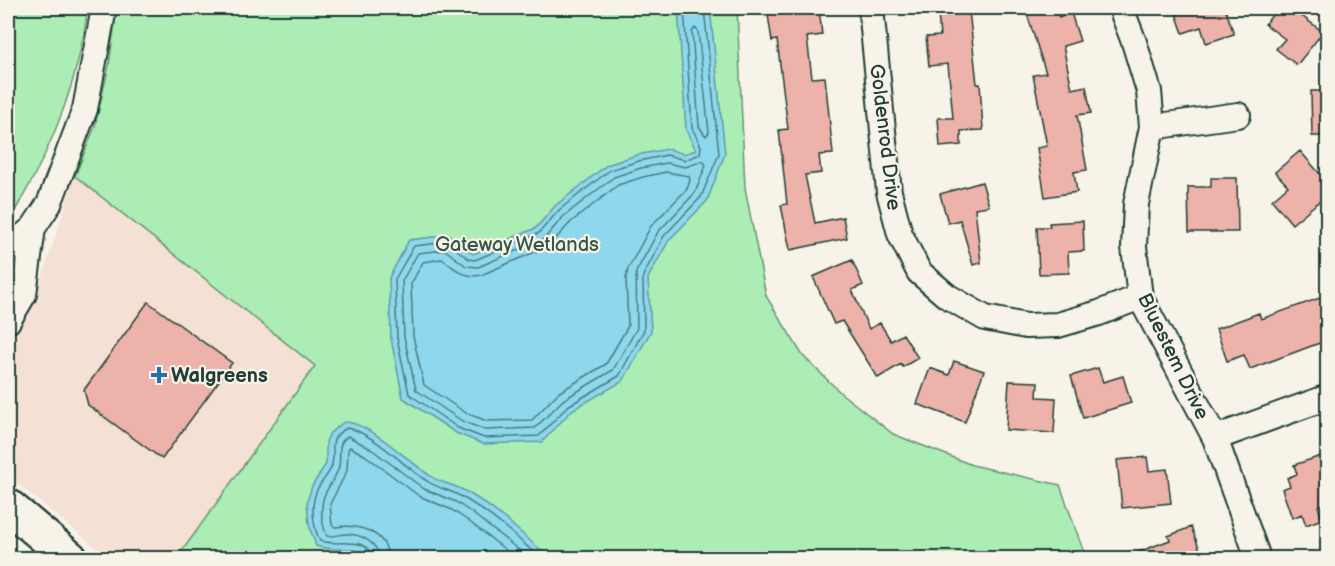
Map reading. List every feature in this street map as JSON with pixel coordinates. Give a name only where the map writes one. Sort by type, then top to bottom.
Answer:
[{"type":"main road","points":[[8,506],[70,558]]},
{"type":"street","points":[[8,249],[33,228],[49,204],[85,109],[104,8]]},
{"type":"street","name":"Goldenrod Drive","points":[[871,8],[890,192],[900,234],[919,272],[947,296],[985,318],[1026,326],[1058,325],[1099,314],[1140,297]]},
{"type":"street","name":"Bluestem Drive","points":[[1121,8],[1149,91],[1152,127],[1136,204],[1134,248],[1140,297],[1215,438],[1258,558]]},
{"type":"street","points":[[1152,127],[1238,114]]},
{"type":"street","points":[[8,321],[24,294],[33,228]]},
{"type":"street","points":[[1215,438],[1328,397]]},
{"type":"shaded area","points":[[75,176],[315,366],[177,558],[109,558],[8,476],[8,344],[37,293]]},
{"type":"green space","points":[[8,8],[88,8],[78,60],[62,112],[41,162],[16,209],[8,202]]},
{"type":"green space","name":"Gateway Wetlands","points":[[117,8],[737,8],[745,188],[766,296],[803,356],[842,394],[893,434],[972,465],[1060,485],[1086,558],[177,558],[315,366],[75,176],[95,126],[109,65]]},
{"type":"water","points":[[678,8],[710,8],[725,154],[707,201],[669,240],[648,278],[651,331],[623,381],[572,410],[542,442],[483,444],[456,433],[403,398],[391,339],[389,278],[409,240],[449,235],[473,254],[536,228],[555,206],[607,165],[637,155],[668,149],[684,154],[696,150],[686,130]]},
{"type":"water","points":[[344,422],[365,428],[433,478],[459,488],[486,504],[549,558],[368,558],[350,549],[316,546],[309,525],[307,502],[312,486],[326,464],[326,442],[330,433]]},
{"type":"building","points":[[767,8],[819,8],[822,35],[807,37],[812,78],[825,77],[833,154],[819,155],[821,173],[805,175],[815,223],[843,217],[847,238],[790,250],[781,205],[787,204],[779,130],[788,129],[777,40],[772,41]]},
{"type":"building","points":[[1025,8],[1056,8],[1059,17],[1071,13],[1080,41],[1063,46],[1072,89],[1086,86],[1091,113],[1077,115],[1087,170],[1074,172],[1077,192],[1045,197],[1037,148],[1047,146],[1033,75],[1046,73]]},
{"type":"building","points":[[1174,8],[1225,8],[1234,34],[1206,43],[1201,27],[1183,33]]},
{"type":"building","points":[[1278,8],[1291,8],[1323,32],[1297,65],[1276,49],[1285,39],[1265,24]]},
{"type":"building","points":[[969,10],[977,84],[980,84],[983,130],[961,131],[961,145],[940,147],[938,118],[953,118],[948,64],[929,66],[926,37],[940,36],[938,14]]},
{"type":"building","points":[[1311,91],[1327,91],[1328,136],[1312,136]]},
{"type":"building","points":[[1300,151],[1328,183],[1328,194],[1292,224],[1272,200],[1288,186],[1275,172]]},
{"type":"building","points":[[1211,178],[1237,178],[1238,232],[1189,232],[1188,187],[1211,187]]},
{"type":"building","points":[[982,182],[989,206],[975,208],[981,263],[973,265],[960,220],[948,223],[940,194]]},
{"type":"building","points":[[1083,221],[1084,251],[1068,252],[1069,273],[1039,274],[1037,227],[1050,227],[1049,223]]},
{"type":"building","points":[[852,260],[863,285],[852,290],[869,329],[880,323],[891,341],[903,334],[918,358],[903,367],[901,364],[878,378],[842,321],[834,324],[813,277]]},
{"type":"building","points":[[1328,295],[1328,325],[1320,328],[1325,341],[1250,369],[1244,355],[1227,361],[1216,329],[1259,313],[1261,319]]},
{"type":"building","name":"Walgreens","points":[[148,302],[232,363],[162,459],[88,405],[84,390]]},
{"type":"building","points":[[954,361],[984,371],[965,422],[917,404],[930,368],[949,375]]},
{"type":"building","points":[[1098,368],[1103,382],[1123,376],[1131,403],[1083,418],[1071,376]]},
{"type":"building","points":[[1009,381],[1038,382],[1037,397],[1056,398],[1054,433],[1006,430]]},
{"type":"building","points":[[1321,456],[1328,473],[1328,503],[1318,506],[1322,519],[1306,525],[1302,514],[1292,518],[1282,489],[1290,486],[1287,478],[1297,474],[1294,465]]},
{"type":"building","points":[[1147,457],[1149,471],[1167,469],[1171,503],[1122,508],[1117,460]]},
{"type":"building","points":[[1191,527],[1202,555],[1191,558],[1125,557],[1170,540],[1168,536]]},
{"type":"place","name":"Walgreens","points":[[159,375]]}]
